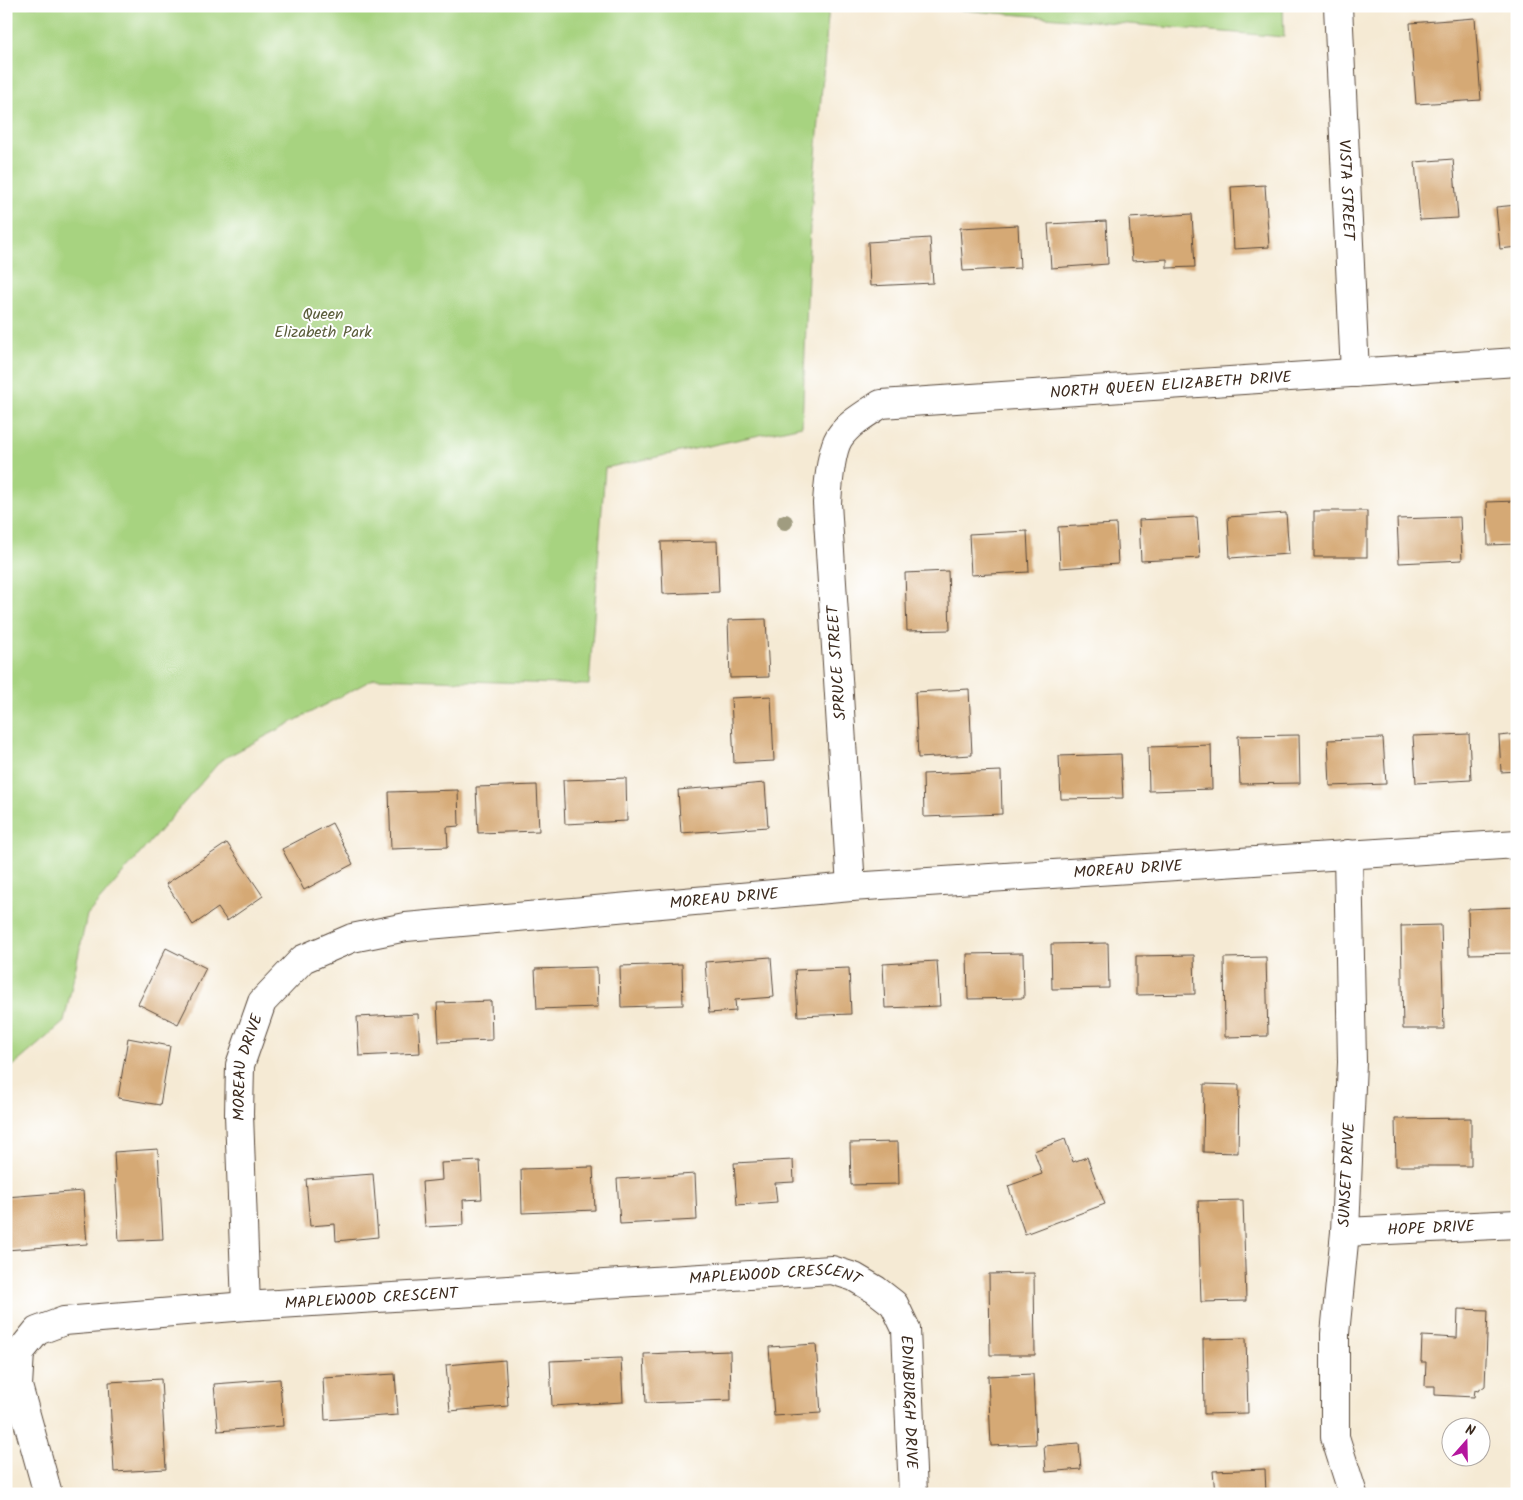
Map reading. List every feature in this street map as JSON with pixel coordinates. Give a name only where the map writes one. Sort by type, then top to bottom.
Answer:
[{"type":"street","name":"VISTA STREET","points":[[1338,6],[1356,373]]},
{"type":"street","name":"NORTH QUEEN ELIZABETH DRIVE","points":[[838,439],[854,422],[881,404],[1517,362]]},
{"type":"street","name":"SPRUCE STREET","points":[[838,439],[830,473],[827,503],[851,887]]},
{"type":"street","name":"MOREAU DRIVE","points":[[246,1306],[239,1114],[240,1065],[262,1002],[303,960],[352,938],[406,927],[851,887],[1517,844]]},
{"type":"street","name":"SUNSET DRIVE","points":[[1348,854],[1352,1062],[1345,1232],[1334,1334],[1335,1437],[1352,1494]]},
{"type":"street","name":"HOPE DRIVE","points":[[1345,1232],[1517,1224]]},
{"type":"street","name":"MAPLEWOOD CRESCENT","points":[[48,1494],[18,1386],[20,1352],[37,1331],[64,1321],[246,1306],[832,1270],[854,1277],[876,1290]]},
{"type":"street","name":"EDINBURGH DRIVE","points":[[876,1290],[894,1304],[906,1329],[913,1494]]},
{"type":"green space","name":"Queen Elizabeth Park","points":[[6,6],[829,6],[810,225],[802,426],[605,468],[589,685],[375,678],[221,760],[87,915],[64,1022],[6,1072]]},
{"type":"green space","points":[[913,6],[1283,6],[1284,37]]},
{"type":"building","points":[[1475,18],[1481,100],[1416,104],[1410,23]]},
{"type":"building","points":[[1453,159],[1458,218],[1420,220],[1415,162]]},
{"type":"building","points":[[1265,185],[1269,247],[1234,249],[1231,187]]},
{"type":"building","points":[[1517,205],[1517,247],[1500,249],[1496,207]]},
{"type":"building","points":[[1192,214],[1195,267],[1167,268],[1167,259],[1132,261],[1129,218]]},
{"type":"building","points":[[1106,221],[1108,264],[1051,268],[1048,224]]},
{"type":"building","points":[[1018,225],[1020,268],[963,271],[960,228]]},
{"type":"building","points":[[930,238],[933,283],[870,286],[868,242]]},
{"type":"building","points":[[1517,501],[1517,544],[1488,545],[1487,502]]},
{"type":"building","points":[[1314,511],[1367,511],[1367,557],[1314,557]]},
{"type":"building","points":[[1286,513],[1289,554],[1230,558],[1228,517]]},
{"type":"building","points":[[1197,517],[1200,558],[1141,561],[1139,520]]},
{"type":"building","points":[[1460,517],[1462,560],[1399,563],[1397,519]]},
{"type":"building","points":[[1116,524],[1118,564],[1060,568],[1058,527]]},
{"type":"building","points":[[1027,531],[1029,572],[971,575],[969,534]]},
{"type":"building","points":[[717,541],[719,592],[663,594],[661,542]]},
{"type":"building","points":[[948,571],[950,630],[907,631],[905,573]]},
{"type":"building","points":[[766,619],[769,677],[730,678],[728,620]]},
{"type":"building","points":[[969,689],[972,755],[918,758],[915,692]]},
{"type":"building","points":[[771,696],[774,761],[734,763],[731,698]]},
{"type":"building","points":[[1469,734],[1471,780],[1416,783],[1413,736]]},
{"type":"building","points":[[1517,734],[1517,771],[1501,772],[1499,736]]},
{"type":"building","points":[[1299,735],[1300,783],[1240,784],[1238,736]]},
{"type":"building","points":[[1383,738],[1386,784],[1330,786],[1328,740]]},
{"type":"building","points":[[1211,745],[1212,789],[1149,791],[1148,747]]},
{"type":"building","points":[[1121,754],[1123,798],[1061,799],[1059,756]]},
{"type":"building","points":[[1001,771],[1002,814],[924,817],[923,774]]},
{"type":"building","points":[[626,778],[627,821],[565,824],[563,780]]},
{"type":"building","points":[[765,783],[768,827],[681,833],[678,790]]},
{"type":"building","points":[[537,785],[539,831],[478,833],[476,787]]},
{"type":"building","points":[[458,790],[459,826],[447,827],[448,847],[391,849],[389,792]]},
{"type":"building","points":[[332,823],[353,864],[304,890],[282,849]]},
{"type":"building","points":[[227,843],[263,896],[227,921],[218,908],[193,925],[166,884]]},
{"type":"building","points":[[1517,907],[1517,953],[1469,954],[1468,909]]},
{"type":"building","points":[[1441,925],[1444,1029],[1403,1029],[1401,926]]},
{"type":"building","points":[[1108,943],[1109,988],[1052,989],[1051,944]]},
{"type":"building","points":[[166,948],[206,968],[178,1024],[138,1004]]},
{"type":"building","points":[[1023,953],[1024,998],[968,999],[967,954]]},
{"type":"building","points":[[1194,955],[1195,994],[1136,995],[1136,956]]},
{"type":"building","points":[[771,957],[774,997],[735,1000],[736,1011],[709,1013],[705,962]]},
{"type":"building","points":[[1266,957],[1268,1036],[1225,1037],[1224,958]]},
{"type":"building","points":[[937,961],[940,1006],[885,1008],[883,964]]},
{"type":"building","points":[[682,964],[683,1005],[621,1007],[620,966]]},
{"type":"building","points":[[597,967],[598,1007],[537,1009],[535,969]]},
{"type":"building","points":[[849,968],[851,1014],[798,1016],[795,970]]},
{"type":"building","points":[[491,1001],[492,1040],[439,1042],[437,1003]]},
{"type":"building","points":[[418,1014],[420,1053],[359,1056],[357,1017]]},
{"type":"building","points":[[128,1038],[170,1046],[160,1105],[118,1098]]},
{"type":"building","points":[[1204,1084],[1239,1085],[1238,1153],[1203,1152]]},
{"type":"building","points":[[1471,1118],[1471,1166],[1396,1166],[1395,1119]]},
{"type":"building","points":[[1065,1139],[1073,1162],[1087,1157],[1105,1204],[1025,1234],[1008,1186],[1042,1174],[1034,1151]]},
{"type":"building","points":[[898,1142],[899,1184],[851,1185],[850,1143]]},
{"type":"building","points":[[158,1149],[163,1239],[119,1241],[114,1152]]},
{"type":"building","points":[[793,1160],[794,1182],[775,1183],[777,1202],[737,1205],[734,1163]]},
{"type":"building","points":[[480,1161],[482,1199],[463,1200],[464,1225],[425,1227],[422,1182],[442,1180],[441,1163]]},
{"type":"building","points":[[593,1167],[595,1210],[522,1213],[521,1169]]},
{"type":"building","points":[[373,1174],[378,1237],[336,1241],[335,1224],[310,1226],[306,1179]]},
{"type":"building","points":[[695,1174],[697,1220],[620,1224],[617,1179]]},
{"type":"building","points":[[83,1191],[87,1244],[6,1250],[6,1197]]},
{"type":"building","points":[[1243,1200],[1246,1301],[1201,1302],[1198,1201]]},
{"type":"building","points":[[1034,1273],[1035,1355],[990,1355],[989,1274]]},
{"type":"building","points":[[1458,1309],[1488,1310],[1485,1386],[1478,1391],[1475,1390],[1474,1397],[1435,1395],[1435,1386],[1425,1386],[1426,1362],[1421,1362],[1422,1336],[1457,1338]]},
{"type":"building","points":[[1246,1338],[1248,1413],[1204,1414],[1203,1339]]},
{"type":"building","points":[[816,1344],[821,1413],[774,1416],[769,1347]]},
{"type":"building","points":[[730,1351],[731,1400],[646,1403],[644,1354]]},
{"type":"building","points":[[621,1358],[623,1402],[552,1406],[550,1361]]},
{"type":"building","points":[[505,1360],[508,1406],[450,1411],[446,1365]]},
{"type":"building","points":[[395,1374],[398,1415],[325,1420],[323,1378]]},
{"type":"building","points":[[1033,1374],[1036,1444],[991,1446],[988,1376]]},
{"type":"building","points":[[161,1379],[166,1469],[114,1472],[109,1382]]},
{"type":"building","points":[[280,1379],[283,1426],[218,1431],[214,1384]]},
{"type":"building","points":[[1079,1443],[1081,1469],[1046,1472],[1044,1446]]},
{"type":"building","points":[[1265,1469],[1266,1494],[1215,1494],[1213,1471]]}]
